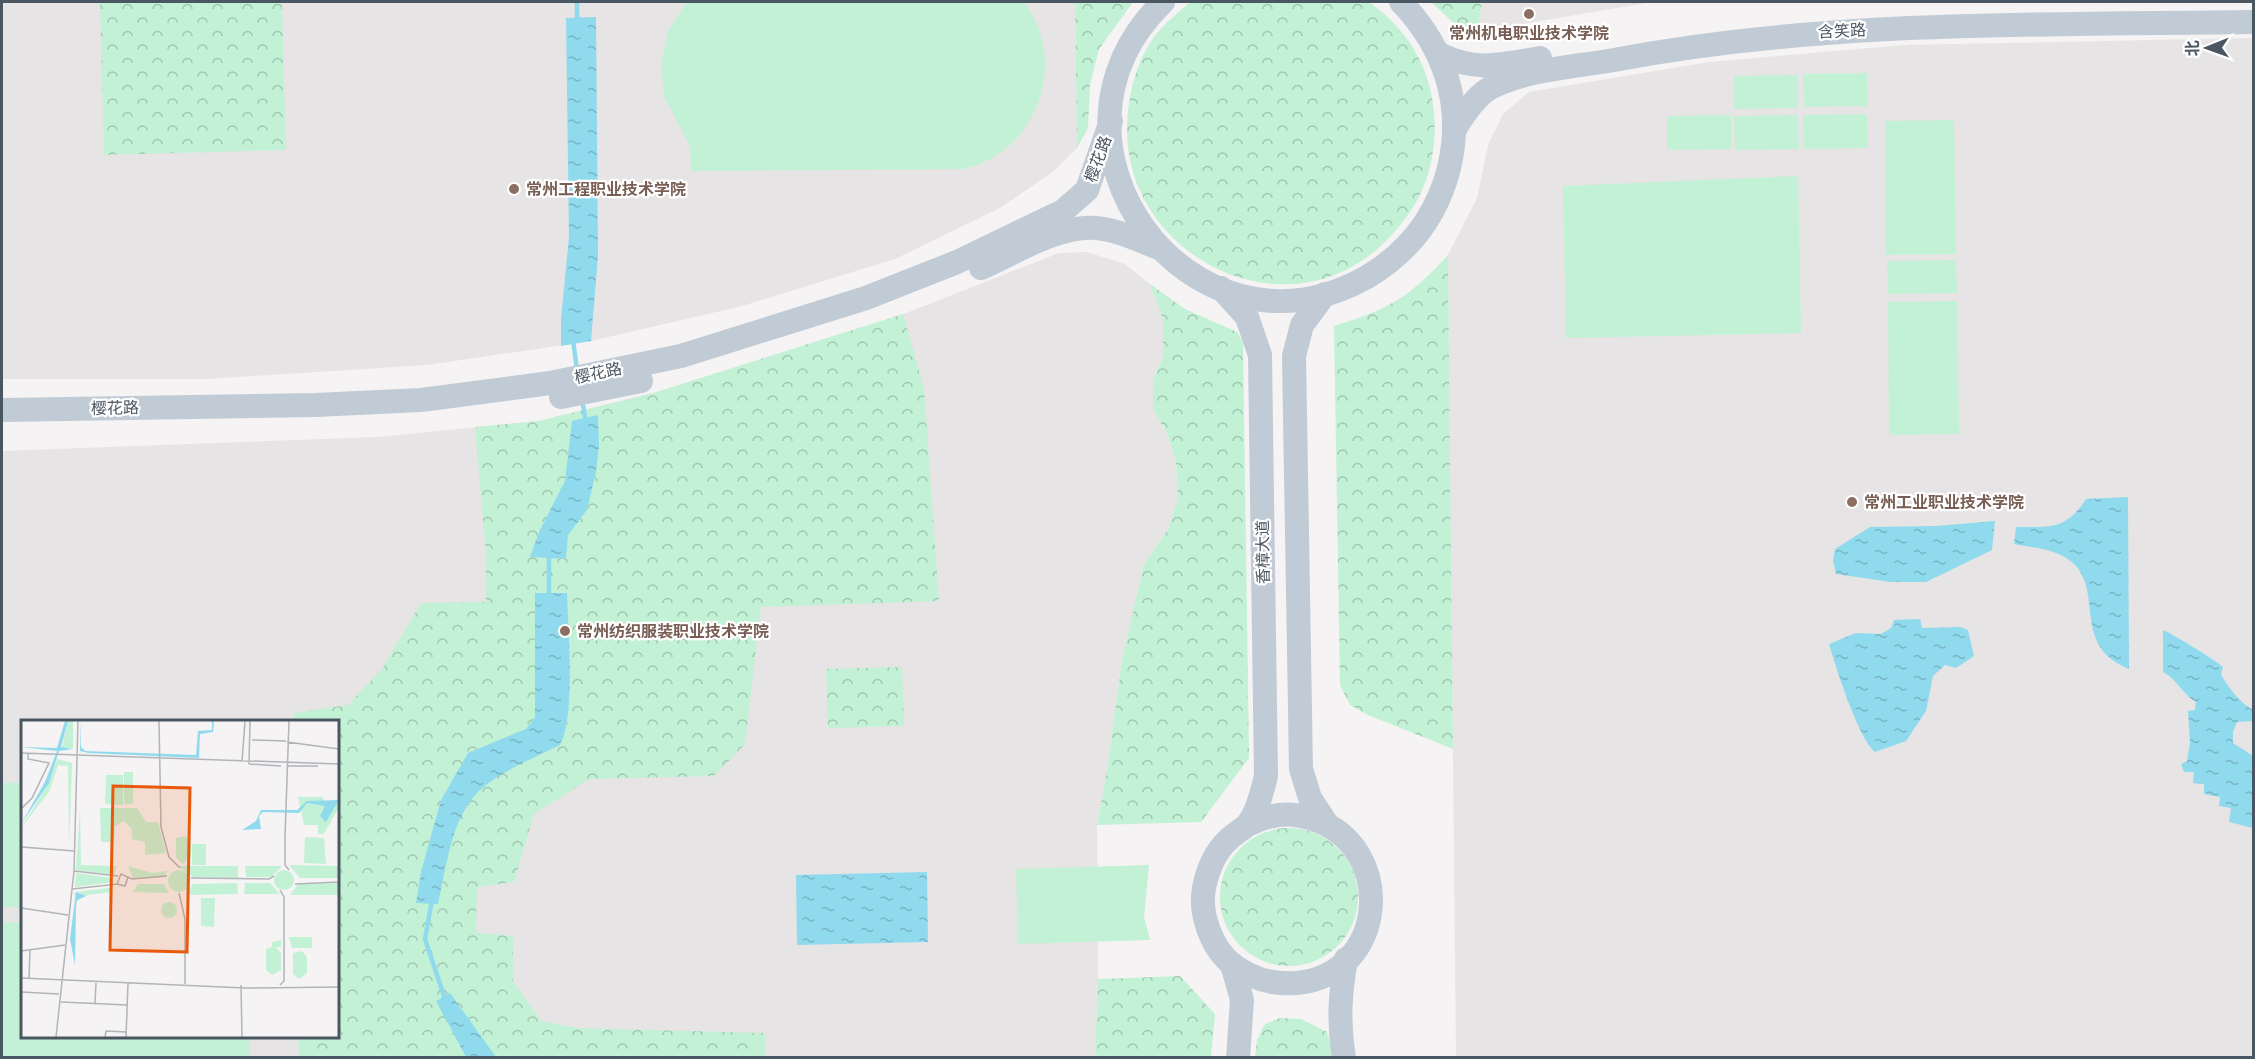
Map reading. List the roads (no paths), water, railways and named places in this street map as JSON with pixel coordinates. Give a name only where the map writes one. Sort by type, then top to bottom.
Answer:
[{"type":"street","points":[[1163,2],[1137,33],[1117,77],[1110,141],[1115,169],[1126,201],[1146,233],[1175,263],[1205,282],[1242,296],[1274,300],[1325,294],[1346,288],[1387,265],[1411,243],[1429,219],[1443,190],[1454,144],[1452,93],[1439,54],[1417,18],[1401,2]]},
{"type":"street","name":"含笑路","points":[[1439,54],[1460,64],[1482,67],[1776,22],[1876,15],[2253,7]]},
{"type":"street","name":"含笑路","points":[[1455,129],[1469,107],[1489,89],[1519,77],[1676,48],[1807,33],[1927,26],[2253,22]]},
{"type":"street","name":"樱花路","points":[[599,382],[866,298],[957,262],[1063,211],[1087,190],[1100,160],[1111,121]]},
{"type":"street","name":"樱花路","points":[[2,425],[351,418],[437,413],[760,350],[872,312],[977,270],[1063,231],[1087,227],[1111,231],[1161,249]]},
{"type":"street","name":"香樟大道","points":[[1221,288],[1247,317],[1260,355],[1266,776],[1260,800],[1247,825]]},
{"type":"street","name":"香樟大道","points":[[1325,294],[1302,325],[1294,356],[1301,769],[1310,798],[1327,824]]},
{"type":"street","name":"樱花路","points":[[2,410],[315,405],[421,400],[565,388]]},
{"type":"street","points":[[1300,815],[1327,824],[1350,842],[1366,866],[1372,895],[1369,923],[1357,950],[1336,970],[1310,982],[1281,985],[1254,978],[1232,964],[1214,943],[1205,917],[1203,890],[1216,856],[1226,841],[1247,825],[1272,816],[1300,815]]},
{"type":"street","points":[[1344,1058],[1339,1027],[1339,998],[1346,959]]},
{"type":"street","points":[[1232,964],[1242,1000],[1238,1058]]},
{"type":"water","points":[[596,17],[598,255],[591,341],[561,346],[561,319],[569,237],[566,18]]},
{"type":"water","points":[[598,415],[599,446],[596,472],[587,510],[568,535],[566,559],[530,557],[539,532],[565,481],[572,421]]},
{"type":"water","points":[[2128,497],[2129,669],[2111,659],[2100,647],[2094,634],[2083,577],[2075,565],[2054,552],[2014,544],[2016,527],[2057,525],[2072,516],[2086,499]]},
{"type":"water","points":[[1995,521],[1992,550],[1926,582],[1891,582],[1836,574],[1833,560],[1835,549],[1870,527],[1937,526]]},
{"type":"water","points":[[535,593],[567,593],[570,693],[565,731],[560,745],[507,771],[479,791],[462,815],[456,829],[438,904],[416,903],[421,872],[441,800],[468,753],[526,729],[535,717]]},
{"type":"water","points":[[1920,619],[1922,628],[1960,627],[1968,630],[1974,656],[1956,668],[1945,665],[1933,676],[1926,711],[1906,741],[1875,752],[1868,744],[1855,718],[1829,644],[1856,633],[1881,634],[1891,628],[1894,620]]},
{"type":"water","points":[[2163,630],[2194,647],[2223,667],[2221,675],[2239,699],[2253,710],[2253,721],[2237,722],[2233,732],[2233,743],[2253,756],[2253,828],[2229,822],[2231,808],[2219,806],[2220,797],[2204,794],[2204,784],[2193,783],[2194,772],[2184,772],[2181,764],[2187,761],[2190,743],[2188,711],[2195,710],[2196,702],[2163,672]]},
{"type":"water","points":[[927,872],[928,942],[797,945],[796,875]]},
{"type":"water","points":[[450,993],[496,1057],[466,1057],[436,1001]]},
{"type":"waterway","points":[[577,2],[577,23]]},
{"type":"waterway","points":[[573,340],[577,370]]},
{"type":"waterway","points":[[582,399],[586,423]]},
{"type":"waterway","points":[[549,552],[549,597]]},
{"type":"waterway","points":[[432,900],[425,939],[446,1002]]},
{"type":"place","name":"常州机电职业技术学院","points":[[1529,14]]},
{"type":"place","name":"常州工程职业技术学院","points":[[514,189]]},
{"type":"place","name":"常州工业职业技术学院","points":[[1852,502]]},
{"type":"place","name":"常州纺织服装职业技术学院","points":[[565,631]]}]
